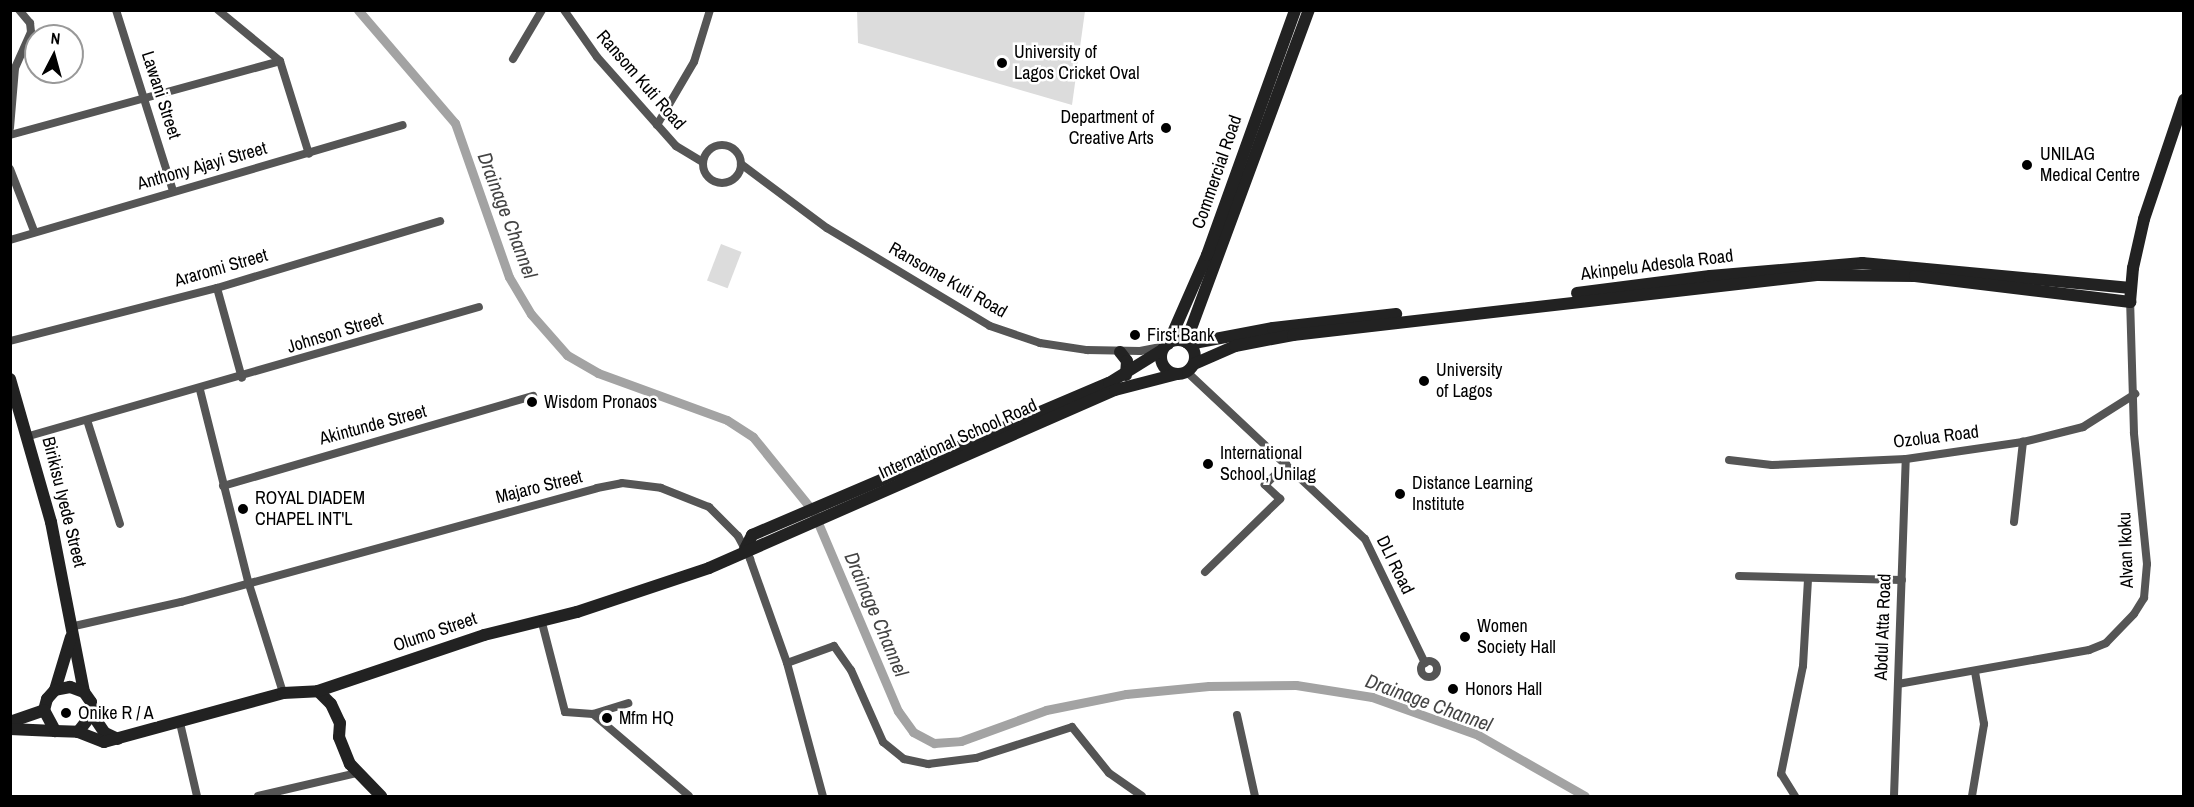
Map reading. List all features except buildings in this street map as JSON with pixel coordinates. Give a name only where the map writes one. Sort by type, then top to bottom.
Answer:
[{"type":"street","points":[[10,129],[15,68],[31,32],[30,23],[19,10]]},
{"type":"street","name":"Lawani Street","points":[[116,10],[146,98],[173,191]]},
{"type":"street","points":[[218,10],[280,61],[309,154]]},
{"type":"street","points":[[513,59],[542,10]]},
{"type":"street","name":"Ransom Kuti Road","points":[[564,10],[597,57],[676,146],[703,162]]},
{"type":"street","points":[[657,125],[694,62],[710,10]]},
{"type":"street","name":"Commercial Road","points":[[1165,346],[1207,255],[1295,10]]},
{"type":"street","name":"Commercial Road","points":[[1187,343],[1309,10]]},
{"type":"street","points":[[10,135],[280,61]]},
{"type":"street","points":[[2130,302],[2144,219],[2184,100]]},
{"type":"street","name":"Anthony Ajayi Street","points":[[10,240],[34,231],[309,154],[403,125]]},
{"type":"street","points":[[726,145],[739,154],[741,164],[733,180],[720,183],[706,174],[703,162],[713,147],[726,145]]},
{"type":"street","name":"Ransome Kuti Road","points":[[741,164],[827,228],[990,326],[1040,343],[1120,352],[1165,346]]},
{"type":"street","points":[[10,169],[34,231]]},
{"type":"street","name":"Araromi Street","points":[[10,340],[217,288],[440,221]]},
{"type":"street","name":"Akinpelu Adesola Road","points":[[1165,346],[1312,322],[1813,265],[1895,264],[2131,288]]},
{"type":"street","name":"Akinpelu Adesola Road","points":[[1186,370],[1235,346],[1293,335],[1817,275],[1915,276],[2130,302]]},
{"type":"street","points":[[217,288],[242,378]]},
{"type":"street","name":"Alvan Ikoku","points":[[1898,684],[2067,655],[2106,643],[2134,614],[2144,598],[2146,564],[2137,478],[2130,302]]},
{"type":"street","name":"Johnson Street","points":[[29,436],[242,378],[479,307]]},
{"type":"street","points":[[1165,346],[1163,366],[1186,370],[1195,357],[1187,343]]},
{"type":"street","name":"International School Road","points":[[824,511],[1126,375],[1165,346]]},
{"type":"street","points":[[1120,352],[1126,362],[1126,375]]},
{"type":"street","name":"International School Road","points":[[745,549],[755,541],[784,528],[1115,390],[1186,370]]},
{"type":"street","name":"DLI Road","points":[[1186,370],[1365,538],[1425,663]]},
{"type":"street","name":"Birikisu Iyede Street","points":[[10,379],[29,436],[67,590],[70,632],[84,692]]},
{"type":"street","points":[[200,390],[249,581],[283,693]]},
{"type":"street","name":"Ozolua Road","points":[[1729,460],[1772,465],[1906,459],[2023,442],[2083,427],[2135,394]]},
{"type":"street","name":"Akintunde Street","points":[[223,486],[533,396]]},
{"type":"street","points":[[87,420],[120,524]]},
{"type":"street","points":[[2013,522],[2023,442]]},
{"type":"street","name":"Abdul Atta Road","points":[[1894,796],[1906,459]]},
{"type":"street","points":[[1205,572],[1280,499],[1265,485],[1286,464]]},
{"type":"street","name":"Majaro Street","points":[[70,632],[249,581],[622,483],[660,488],[695,499],[730,526],[745,549],[787,663],[823,796]]},
{"type":"street","name":"Olumo Street","points":[[78,732],[104,742],[283,693],[318,691],[541,619],[577,612],[709,568],[745,549]]},
{"type":"street","points":[[1739,576],[1902,580]]},
{"type":"street","points":[[1795,796],[1781,774],[1803,666],[1808,578]]},
{"type":"street","points":[[541,619],[565,712],[593,714],[628,703]]},
{"type":"street","name":"Birikisu Iyede Street","points":[[56,690],[70,632]]},
{"type":"street","points":[[787,663],[834,646],[851,670],[883,742],[904,759],[928,764],[976,758],[1071,727],[1110,773],[1142,796]]},
{"type":"street","points":[[1972,796],[1984,724],[1974,672]]},
{"type":"street","points":[[55,731],[44,710],[47,699],[56,690],[70,687],[84,692],[92,714],[105,733],[118,739]]},
{"type":"street","points":[[318,691],[331,704],[340,723],[344,750],[357,773],[381,796]]},
{"type":"street","points":[[10,722],[44,710]]},
{"type":"street","points":[[10,729],[78,732],[92,714]]},
{"type":"street","points":[[593,714],[689,796]]},
{"type":"street","points":[[1237,715],[1254,796]]},
{"type":"street","points":[[180,723],[197,796]]},
{"type":"street","points":[[258,796],[357,773]]},
{"type":"shaded area","name":"University of Lagos Cricket Oval","points":[[857,11],[1085,11],[1072,105],[858,43]]},
{"type":"shaded area","points":[[721,244],[742,252],[728,288],[707,280]]},
{"type":"waterway","name":"Drainage Channel","points":[[358,10],[455,123],[509,277],[531,314],[567,355],[598,373],[727,420],[753,437],[813,511],[898,711],[913,732],[934,743],[961,741],[1046,710],[1126,694],[1209,686],[1296,685],[1372,697],[1478,735],[1585,796]]},
{"type":"place","name":"University of Lagos Cricket Oval","points":[[1002,63]]},
{"type":"place","name":"Department of Creative Arts","points":[[1166,128]]},
{"type":"place","name":"UNILAG Medical Centre","points":[[2027,165]]},
{"type":"place","name":"First Bank","points":[[1135,335]]},
{"type":"place","name":"University of Lagos","points":[[1424,381]]},
{"type":"place","name":"Wisdom Pronaos","points":[[532,402]]},
{"type":"place","name":"International School, Unilag","points":[[1208,464]]},
{"type":"place","name":"Distance Learning Institute","points":[[1400,494]]},
{"type":"place","name":"ROYAL DIADEM CHAPEL INT'L","points":[[243,509]]},
{"type":"place","name":"Women Society Hall","points":[[1465,637]]},
{"type":"place","name":"Honors Hall","points":[[1453,689]]},
{"type":"place","name":"Onike R / A","points":[[66,713]]},
{"type":"place","name":"Mfm HQ","points":[[607,718]]}]
